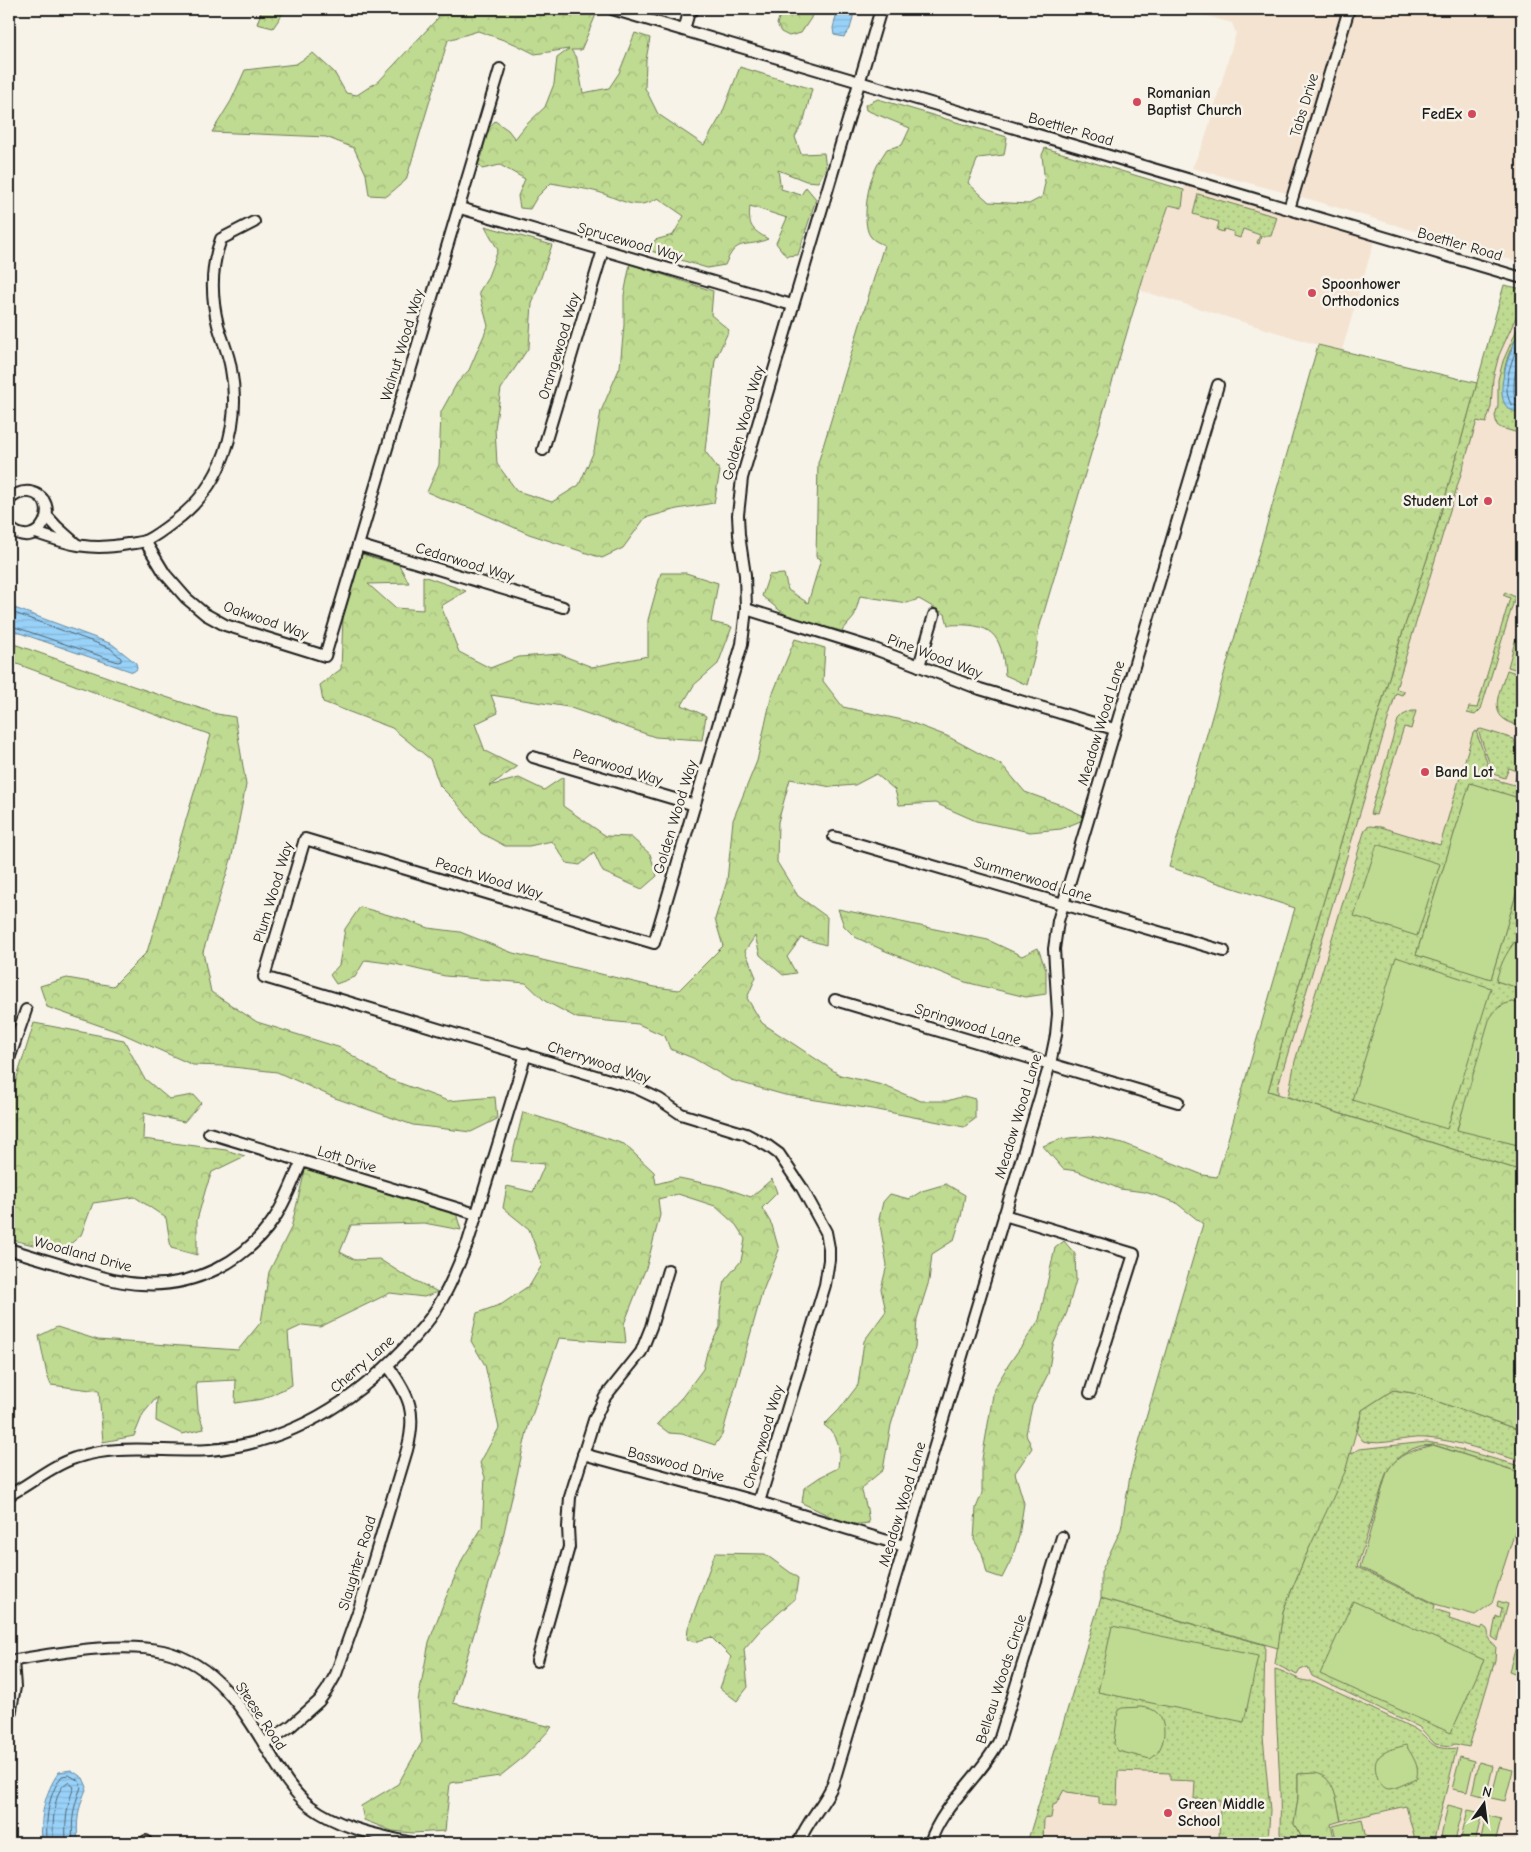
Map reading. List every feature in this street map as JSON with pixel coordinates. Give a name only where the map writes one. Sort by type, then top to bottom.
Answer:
[{"type":"street","name":"Boettler Road","points":[[612,9],[1522,278]]},
{"type":"street","name":"Golden Wood Way","points":[[630,936],[654,943],[740,650],[746,609],[745,574],[738,515],[742,478],[881,9]]},
{"type":"street","name":"Tabs Drive","points":[[1288,209],[1349,9]]},
{"type":"street","points":[[684,30],[690,10]]},
{"type":"street","name":"Walnut Wood Way","points":[[333,629],[500,69]]},
{"type":"street","name":"Sprucewood Way","points":[[460,208],[792,305]]},
{"type":"street","points":[[9,527],[22,535],[36,533],[78,546],[112,547],[145,541],[190,510],[208,487],[220,466],[229,442],[234,414],[235,393],[231,368],[213,302],[216,252],[221,239],[254,222]]},
{"type":"street","name":"Orangewood Way","points":[[543,450],[603,250]]},
{"type":"street","name":"Meadow Wood Lane","points":[[799,1843],[805,1828],[824,1802],[833,1784],[1050,1064],[1058,1014],[1054,949],[1056,930],[1218,385]]},
{"type":"street","points":[[9,500],[20,493],[34,493],[44,502],[47,516],[45,523],[36,533]]},
{"type":"street","points":[[47,516],[78,546]]},
{"type":"street","name":"Oakwood Way","points":[[145,541],[165,574],[186,598],[205,614],[225,625],[325,656],[333,629]]},
{"type":"street","name":"Cedarwood Way","points":[[358,545],[563,607]]},
{"type":"street","name":"Pine Wood Way","points":[[746,609],[841,638],[980,689],[1114,730]]},
{"type":"street","points":[[919,666],[934,615]]},
{"type":"street","name":"Pearwood Way","points":[[533,757],[694,805]]},
{"type":"street","name":"Summerwood Lane","points":[[834,837],[1224,951]]},
{"type":"street","name":"Plum Wood Way","points":[[275,980],[264,977],[305,839],[339,849]]},
{"type":"street","name":"Peach Wood Way","points":[[339,849],[630,936]]},
{"type":"street","name":"Cherrywood Way","points":[[275,980],[636,1088],[659,1099],[681,1114],[757,1139],[784,1160],[821,1220],[830,1248],[828,1272],[759,1502]]},
{"type":"street","name":"Springwood Lane","points":[[835,1000],[1178,1102]]},
{"type":"street","points":[[9,1060],[26,1010]]},
{"type":"street","name":"Cherry Lane","points":[[9,1495],[60,1464],[88,1454],[114,1451],[210,1450],[250,1443],[285,1433],[337,1406],[388,1366],[423,1326],[444,1294],[468,1242],[526,1054]]},
{"type":"street","name":"Lott Drive","points":[[209,1133],[476,1214]]},
{"type":"street","name":"Woodland Drive","points":[[9,1249],[84,1272],[138,1284],[164,1284],[205,1274],[248,1249],[263,1233],[281,1206],[302,1161]]},
{"type":"street","points":[[1004,1215],[1134,1254],[1090,1393]]},
{"type":"street","points":[[537,1661],[569,1547],[570,1497],[594,1420],[605,1397],[641,1352],[651,1327],[668,1270]]},
{"type":"street","name":"Slaughter Road","points":[[264,1744],[291,1726],[319,1701],[327,1690],[343,1656],[407,1450],[412,1426],[411,1406],[406,1392],[388,1366]]},
{"type":"street","name":"Basswood Drive","points":[[583,1454],[759,1502],[904,1546]]},
{"type":"street","name":"Belleau Woods Circle","points":[[930,1843],[946,1812],[987,1762],[999,1741],[1062,1538]]},
{"type":"street","name":"Steese Road","points":[[11,1661],[120,1648],[152,1649],[176,1655],[204,1669],[220,1682],[233,1698],[294,1789],[308,1804],[342,1824],[412,1843]]},
{"type":"street","points":[[9,1721],[15,1687],[11,1661]]},
{"type":"shaded area","points":[[1183,9],[1522,9],[1522,263],[1302,197],[1192,168],[1205,139],[1236,33],[1232,23]]},
{"type":"shaded area","points":[[1185,178],[1376,235],[1342,350],[1318,345],[1139,290],[1169,205],[1182,208]]},
{"type":"shaded area","points":[[1504,288],[1522,293],[1522,1171],[1268,1091],[1433,541]]},
{"type":"shaded area","points":[[1413,1393],[1522,1431],[1522,1843],[1027,1843],[1101,1598],[1278,1648],[1345,1472],[1357,1431]]},
{"type":"green space","points":[[262,9],[286,9],[273,28],[257,24]]},
{"type":"green space","points":[[441,9],[598,10],[581,50],[571,50],[577,59],[583,93],[609,88],[619,73],[635,33],[650,38],[646,60],[645,88],[658,114],[704,145],[722,114],[740,67],[812,89],[804,120],[795,137],[801,154],[824,153],[826,168],[818,182],[806,181],[778,170],[781,189],[801,195],[806,187],[816,199],[798,255],[786,256],[776,243],[787,218],[750,206],[750,223],[754,229],[768,239],[742,245],[734,250],[725,265],[707,268],[651,251],[655,240],[673,235],[684,216],[658,198],[650,202],[635,204],[598,192],[551,183],[537,197],[530,209],[520,208],[518,196],[525,179],[500,165],[482,169],[477,162],[482,156],[486,131],[495,121],[508,130],[515,139],[526,125],[545,107],[554,84],[557,58],[569,49],[535,54],[515,44],[478,31],[448,40],[406,180],[387,196],[369,195],[366,174],[354,148],[326,137],[212,132],[231,101],[245,70],[296,64],[313,53],[334,72],[346,93],[357,95],[380,80],[438,18]]},
{"type":"green space","points":[[782,9],[813,9],[811,18],[801,33],[789,36],[781,32],[777,24]]},
{"type":"green space","points":[[878,99],[1007,137],[1004,155],[978,158],[968,183],[989,202],[1029,204],[1042,197],[1045,183],[1042,155],[1045,148],[1184,190],[1182,208],[1169,205],[1144,275],[1038,632],[1037,647],[1027,685],[1005,675],[1001,649],[991,633],[975,626],[948,625],[945,614],[919,599],[907,603],[860,596],[854,617],[842,631],[789,618],[762,596],[769,575],[784,574],[788,590],[808,603],[821,559],[816,557],[818,463],[884,245],[872,238],[868,232],[866,210],[869,186],[876,168],[887,149],[902,145],[910,128],[866,110],[865,105]]},
{"type":"green space","points":[[1198,194],[1277,217],[1271,236],[1261,236],[1259,244],[1257,243],[1260,235],[1243,229],[1240,238],[1234,236],[1234,232],[1224,229],[1223,232],[1217,230],[1219,222],[1193,214]]},
{"type":"green space","points":[[485,226],[552,245],[532,304],[529,347],[501,389],[495,428],[497,464],[517,491],[552,502],[579,485],[594,451],[601,411],[620,367],[624,325],[624,295],[630,264],[713,291],[711,315],[729,330],[715,360],[705,451],[720,471],[714,503],[677,509],[645,518],[623,548],[602,558],[529,534],[470,508],[427,492],[439,465],[441,412],[457,383],[469,370],[488,326],[479,292],[487,279],[498,250]]},
{"type":"green space","points":[[1504,285],[1518,288],[1522,297],[1522,304],[1499,355],[1493,378],[1491,407],[1486,423],[1477,421],[1396,689],[1404,691],[1404,693],[1402,695],[1396,693],[1278,1086],[1278,1094],[1268,1091],[1400,640],[1433,541]]},
{"type":"green space","points":[[1522,318],[1519,331],[1507,360],[1503,383],[1508,408],[1522,414],[1522,434],[1501,428],[1497,425],[1495,416],[1498,405],[1498,380],[1503,361]]},
{"type":"green space","points":[[1318,345],[1477,383],[1433,541],[1400,640],[1268,1091],[1522,1171],[1522,1400],[1517,1409],[1522,1420],[1522,1431],[1413,1393],[1393,1390],[1362,1410],[1345,1472],[1306,1555],[1283,1611],[1278,1648],[1101,1598],[1101,1572],[1121,1529],[1130,1476],[1141,1435],[1203,1224],[1175,1202],[1145,1192],[1120,1189],[1077,1171],[1063,1169],[1043,1146],[1061,1139],[1090,1136],[1123,1143],[1203,1175],[1217,1177],[1295,908],[1169,867]]},
{"type":"green space","points":[[362,554],[399,565],[409,583],[368,584],[395,608],[423,610],[423,576],[466,591],[441,606],[459,652],[490,668],[519,657],[559,654],[592,667],[648,656],[648,620],[661,573],[686,573],[718,583],[711,622],[732,627],[718,664],[694,685],[682,705],[706,716],[702,740],[655,737],[568,707],[491,695],[498,713],[475,724],[485,751],[517,767],[489,786],[519,778],[544,790],[563,777],[563,806],[606,836],[631,837],[650,854],[657,876],[642,889],[603,872],[594,853],[580,865],[567,863],[552,841],[529,846],[505,846],[481,833],[456,802],[440,786],[430,759],[392,728],[323,702],[320,685],[341,669],[343,617]]},
{"type":"green space","points":[[1505,592],[1515,597],[1481,709],[1475,715],[1467,713],[1469,707],[1477,708],[1510,598],[1503,595]]},
{"type":"green space","points":[[1517,634],[1522,636],[1522,671],[1508,667]]},
{"type":"green space","points":[[795,639],[825,648],[823,681],[843,707],[907,721],[947,736],[1003,766],[1025,792],[1061,805],[1088,818],[1061,829],[1030,832],[976,821],[935,803],[899,805],[895,790],[876,774],[855,785],[831,787],[790,779],[778,822],[777,862],[798,896],[827,917],[826,945],[801,938],[787,957],[796,973],[783,975],[760,955],[755,936],[745,951],[756,977],[747,998],[762,1023],[840,1075],[882,1085],[921,1101],[947,1101],[964,1096],[975,1099],[975,1119],[964,1127],[878,1110],[785,1095],[731,1080],[693,1058],[670,1049],[665,1036],[638,1024],[577,1018],[545,1001],[526,983],[445,976],[395,964],[365,960],[355,977],[336,984],[330,975],[339,965],[345,929],[360,907],[429,928],[460,932],[513,953],[655,987],[679,990],[723,946],[715,919],[727,881],[733,820],[757,761],[771,698]]},
{"type":"green space","points":[[9,640],[14,644],[133,686],[217,714],[235,717],[246,785],[232,856],[203,952],[211,992],[257,1022],[341,1048],[389,1079],[448,1101],[495,1097],[497,1119],[471,1132],[413,1125],[335,1098],[277,1072],[224,1066],[193,1065],[121,1033],[47,1007],[40,986],[67,978],[113,986],[147,952],[211,735],[9,661]]},
{"type":"green space","points":[[1507,670],[1522,675],[1522,728],[1504,719],[1498,709],[1498,696]]},
{"type":"green space","points":[[1416,711],[1411,729],[1404,727],[1376,815],[1370,814],[1398,720],[1403,715]]},
{"type":"green space","points":[[1481,729],[1514,739],[1516,760],[1522,783],[1515,781],[1517,771],[1509,768],[1505,778],[1493,774],[1478,730]]},
{"type":"green space","points":[[1476,731],[1491,774],[1489,778],[1522,787],[1522,799],[1470,784],[1416,955],[1491,978],[1522,874],[1522,934],[1511,946],[1497,981],[1522,989],[1522,1005],[1513,1002],[1500,1006],[1457,1129],[1522,1146],[1522,1171],[1288,1097],[1295,1061],[1365,829],[1369,826],[1381,827],[1440,845],[1473,733]]},
{"type":"green space","points":[[1470,783],[1522,799],[1522,874],[1491,979],[1416,955]]},
{"type":"green space","points":[[1377,844],[1440,864],[1417,936],[1354,916]]},
{"type":"green space","points":[[838,909],[988,940],[1022,956],[1038,948],[1046,970],[1046,994],[1026,997],[965,982],[883,950],[855,937],[844,926]]},
{"type":"green space","points":[[1522,934],[1522,989],[1496,981],[1500,967],[1512,945]]},
{"type":"green space","points":[[1396,957],[1491,988],[1447,1129],[1352,1100]]},
{"type":"green space","points":[[1513,1002],[1522,1005],[1522,1146],[1457,1130],[1489,1020],[1498,1008]]},
{"type":"green space","points":[[34,1023],[124,1040],[144,1078],[169,1099],[194,1095],[201,1103],[184,1122],[144,1113],[143,1139],[226,1150],[245,1156],[212,1172],[197,1220],[197,1255],[171,1248],[166,1218],[135,1197],[93,1203],[81,1235],[61,1252],[9,1239],[9,1103]]},
{"type":"green space","points":[[523,1112],[624,1144],[654,1172],[656,1184],[679,1178],[722,1187],[751,1197],[772,1179],[777,1193],[762,1208],[772,1225],[779,1250],[762,1293],[722,1435],[715,1445],[682,1434],[669,1433],[657,1424],[683,1396],[703,1369],[707,1352],[720,1327],[720,1311],[725,1280],[741,1261],[745,1239],[736,1225],[715,1206],[678,1194],[658,1199],[660,1215],[647,1265],[624,1324],[626,1343],[559,1338],[528,1427],[502,1541],[453,1703],[552,1727],[525,1756],[500,1776],[450,1783],[445,1831],[413,1833],[392,1831],[364,1820],[361,1806],[398,1784],[422,1742],[418,1701],[429,1642],[463,1558],[482,1528],[485,1477],[480,1463],[499,1428],[485,1365],[471,1341],[477,1313],[502,1304],[530,1285],[542,1265],[529,1229],[503,1208],[507,1186],[533,1192],[545,1164],[511,1161]]},
{"type":"green space","points":[[306,1166],[456,1213],[461,1230],[424,1223],[351,1225],[340,1252],[355,1260],[379,1259],[404,1275],[438,1292],[424,1297],[390,1293],[320,1327],[303,1325],[288,1332],[292,1385],[263,1399],[235,1403],[236,1380],[196,1382],[198,1410],[204,1429],[182,1434],[156,1421],[157,1397],[143,1414],[134,1436],[103,1442],[99,1391],[51,1385],[47,1375],[39,1336],[57,1327],[98,1340],[238,1350],[261,1322],[269,1272],[291,1228]]},
{"type":"green space","points":[[946,1184],[965,1195],[961,1217],[954,1240],[932,1254],[929,1281],[917,1319],[915,1347],[891,1425],[883,1470],[861,1488],[869,1523],[849,1525],[802,1503],[804,1488],[838,1468],[838,1444],[834,1434],[824,1425],[839,1410],[858,1385],[864,1341],[886,1311],[881,1289],[887,1265],[879,1219],[883,1202],[890,1194],[909,1199],[922,1191]]},
{"type":"green space","points":[[1064,1241],[1075,1254],[1076,1280],[1067,1312],[1053,1345],[1048,1374],[1032,1406],[1026,1434],[1032,1448],[1015,1473],[1024,1503],[1019,1536],[1012,1558],[1002,1578],[987,1573],[982,1553],[974,1540],[976,1508],[982,1493],[982,1459],[994,1389],[1039,1320],[1055,1248]]},
{"type":"green space","points":[[1393,1390],[1413,1393],[1522,1431],[1522,1473],[1434,1445],[1421,1446],[1400,1456],[1387,1471],[1357,1567],[1435,1605],[1434,1609],[1450,1614],[1449,1619],[1481,1629],[1483,1626],[1487,1629],[1489,1640],[1496,1646],[1495,1660],[1469,1747],[1455,1744],[1450,1746],[1435,1744],[1419,1727],[1312,1676],[1308,1667],[1300,1670],[1297,1675],[1275,1664],[1283,1611],[1350,1454],[1359,1449],[1427,1442],[1520,1466],[1521,1461],[1438,1439],[1418,1438],[1378,1443],[1363,1441],[1357,1433],[1362,1410]]},
{"type":"green space","points":[[1433,1445],[1522,1473],[1522,1510],[1492,1603],[1475,1615],[1435,1604],[1360,1567],[1387,1472],[1401,1456]]},
{"type":"green space","points":[[715,1553],[765,1554],[798,1578],[795,1599],[763,1627],[744,1649],[748,1687],[737,1701],[720,1688],[731,1657],[711,1637],[694,1642],[687,1639],[688,1628]]},
{"type":"green space","points":[[1101,1598],[1265,1645],[1263,1736],[1270,1810],[1268,1842],[1219,1843],[1220,1800],[1194,1799],[1195,1781],[1170,1780],[1170,1773],[1118,1771],[1117,1805],[1099,1804],[1099,1797],[1064,1790],[1056,1804],[1053,1805],[1051,1818],[1044,1819],[1043,1843],[1027,1843]]},
{"type":"green space","points":[[1353,1601],[1484,1660],[1451,1733],[1320,1674]]},
{"type":"green space","points":[[1498,1601],[1508,1604],[1498,1641],[1492,1637],[1496,1616],[1500,1618],[1502,1608],[1497,1606]]},
{"type":"green space","points":[[1112,1626],[1258,1656],[1244,1722],[1098,1692]]},
{"type":"green space","points":[[1522,1626],[1522,1673],[1520,1675],[1509,1671]]},
{"type":"green space","points":[[1275,1669],[1299,1679],[1313,1681],[1413,1728],[1436,1746],[1441,1748],[1457,1748],[1433,1843],[1416,1843],[1406,1806],[1341,1821],[1337,1801],[1331,1786],[1319,1776],[1310,1774],[1298,1774],[1298,1798],[1294,1824],[1305,1843],[1294,1843],[1285,1835],[1281,1837]]},
{"type":"green space","points":[[1141,1707],[1152,1709],[1158,1714],[1164,1727],[1160,1749],[1150,1759],[1118,1751],[1114,1744],[1118,1710]]},
{"type":"green space","points":[[1406,1745],[1417,1766],[1416,1779],[1396,1787],[1385,1788],[1377,1777],[1375,1767],[1377,1759],[1386,1751]]},
{"type":"green space","points":[[1460,1757],[1474,1761],[1467,1792],[1452,1789]]},
{"type":"green space","points":[[1479,1762],[1493,1766],[1486,1797],[1472,1793]]},
{"type":"green space","points":[[1499,1767],[1513,1770],[1505,1801],[1491,1798]]},
{"type":"green space","points":[[1315,1773],[1322,1775],[1327,1780],[1337,1800],[1341,1821],[1331,1824],[1335,1843],[1305,1843],[1294,1824],[1298,1798],[1298,1774]]},
{"type":"green space","points":[[1448,1805],[1463,1809],[1455,1840],[1441,1837]]},
{"type":"green space","points":[[1468,1810],[1482,1813],[1475,1843],[1460,1841]]},
{"type":"green space","points":[[1486,1815],[1501,1819],[1495,1843],[1480,1843]]},
{"type":"green space","points":[[1362,1819],[1366,1839],[1337,1843],[1333,1826]]},
{"type":"water","points":[[838,9],[855,9],[850,29],[844,37],[834,35],[833,28]]},
{"type":"water","points":[[1522,326],[1522,414],[1508,408],[1503,401],[1502,391],[1506,367]]},
{"type":"water","points":[[9,606],[112,644],[136,663],[137,669],[133,672],[11,630],[9,627]]},
{"type":"water","points":[[71,1770],[83,1778],[87,1787],[78,1815],[78,1843],[42,1843],[44,1806],[50,1788],[59,1772]]},
{"type":"place","name":"Romanian Baptist Church","points":[[1137,102]]},
{"type":"place","name":"FedEx","points":[[1472,114]]},
{"type":"place","name":"Spoonhower Orthodonics","points":[[1312,293]]},
{"type":"place","name":"Student Lot","points":[[1488,501]]},
{"type":"place","name":"Band Lot","points":[[1425,772]]},
{"type":"place","name":"Green Middle School","points":[[1168,1813]]}]
